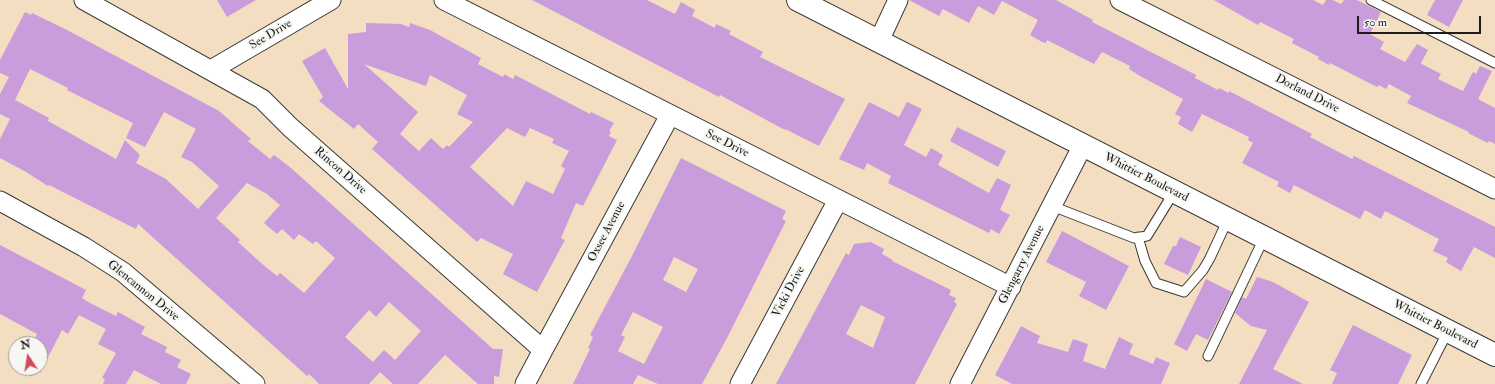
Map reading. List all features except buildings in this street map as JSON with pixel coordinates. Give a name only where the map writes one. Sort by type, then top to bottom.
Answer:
[{"type":"main road","name":"Whittier Boulevard","points":[[798,0],[1495,355]]},
{"type":"street","name":"Rincon Drive","points":[[84,0],[262,99],[290,127],[543,350]]},
{"type":"street","name":"See Drive","points":[[211,70],[331,0]]},
{"type":"street","name":"See Drive","points":[[444,0],[1011,287]]},
{"type":"street","points":[[879,41],[898,0]]},
{"type":"street","name":"Dorland Drive","points":[[1120,0],[1495,189]]},
{"type":"street","name":"Oxsee Avenue","points":[[543,350],[670,115]]},
{"type":"street","name":"Glengarry Avenue","points":[[960,384],[1083,146]]},
{"type":"street","name":"Vicki Drive","points":[[740,384],[838,200]]},
{"type":"street","name":"Glencannon Drive","points":[[0,201],[84,247],[123,272],[255,384]]},
{"type":"street","points":[[526,384],[543,350]]},
{"type":"lane","points":[[1371,0],[1495,63]]},
{"type":"lane","points":[[1052,206],[1134,238],[1147,236],[1174,192]]},
{"type":"lane","points":[[1138,237],[1146,261],[1156,283],[1184,292],[1210,258],[1228,219]]},
{"type":"lane","points":[[1208,356],[1264,238]]},
{"type":"lane","points":[[1421,384],[1448,331]]}]
